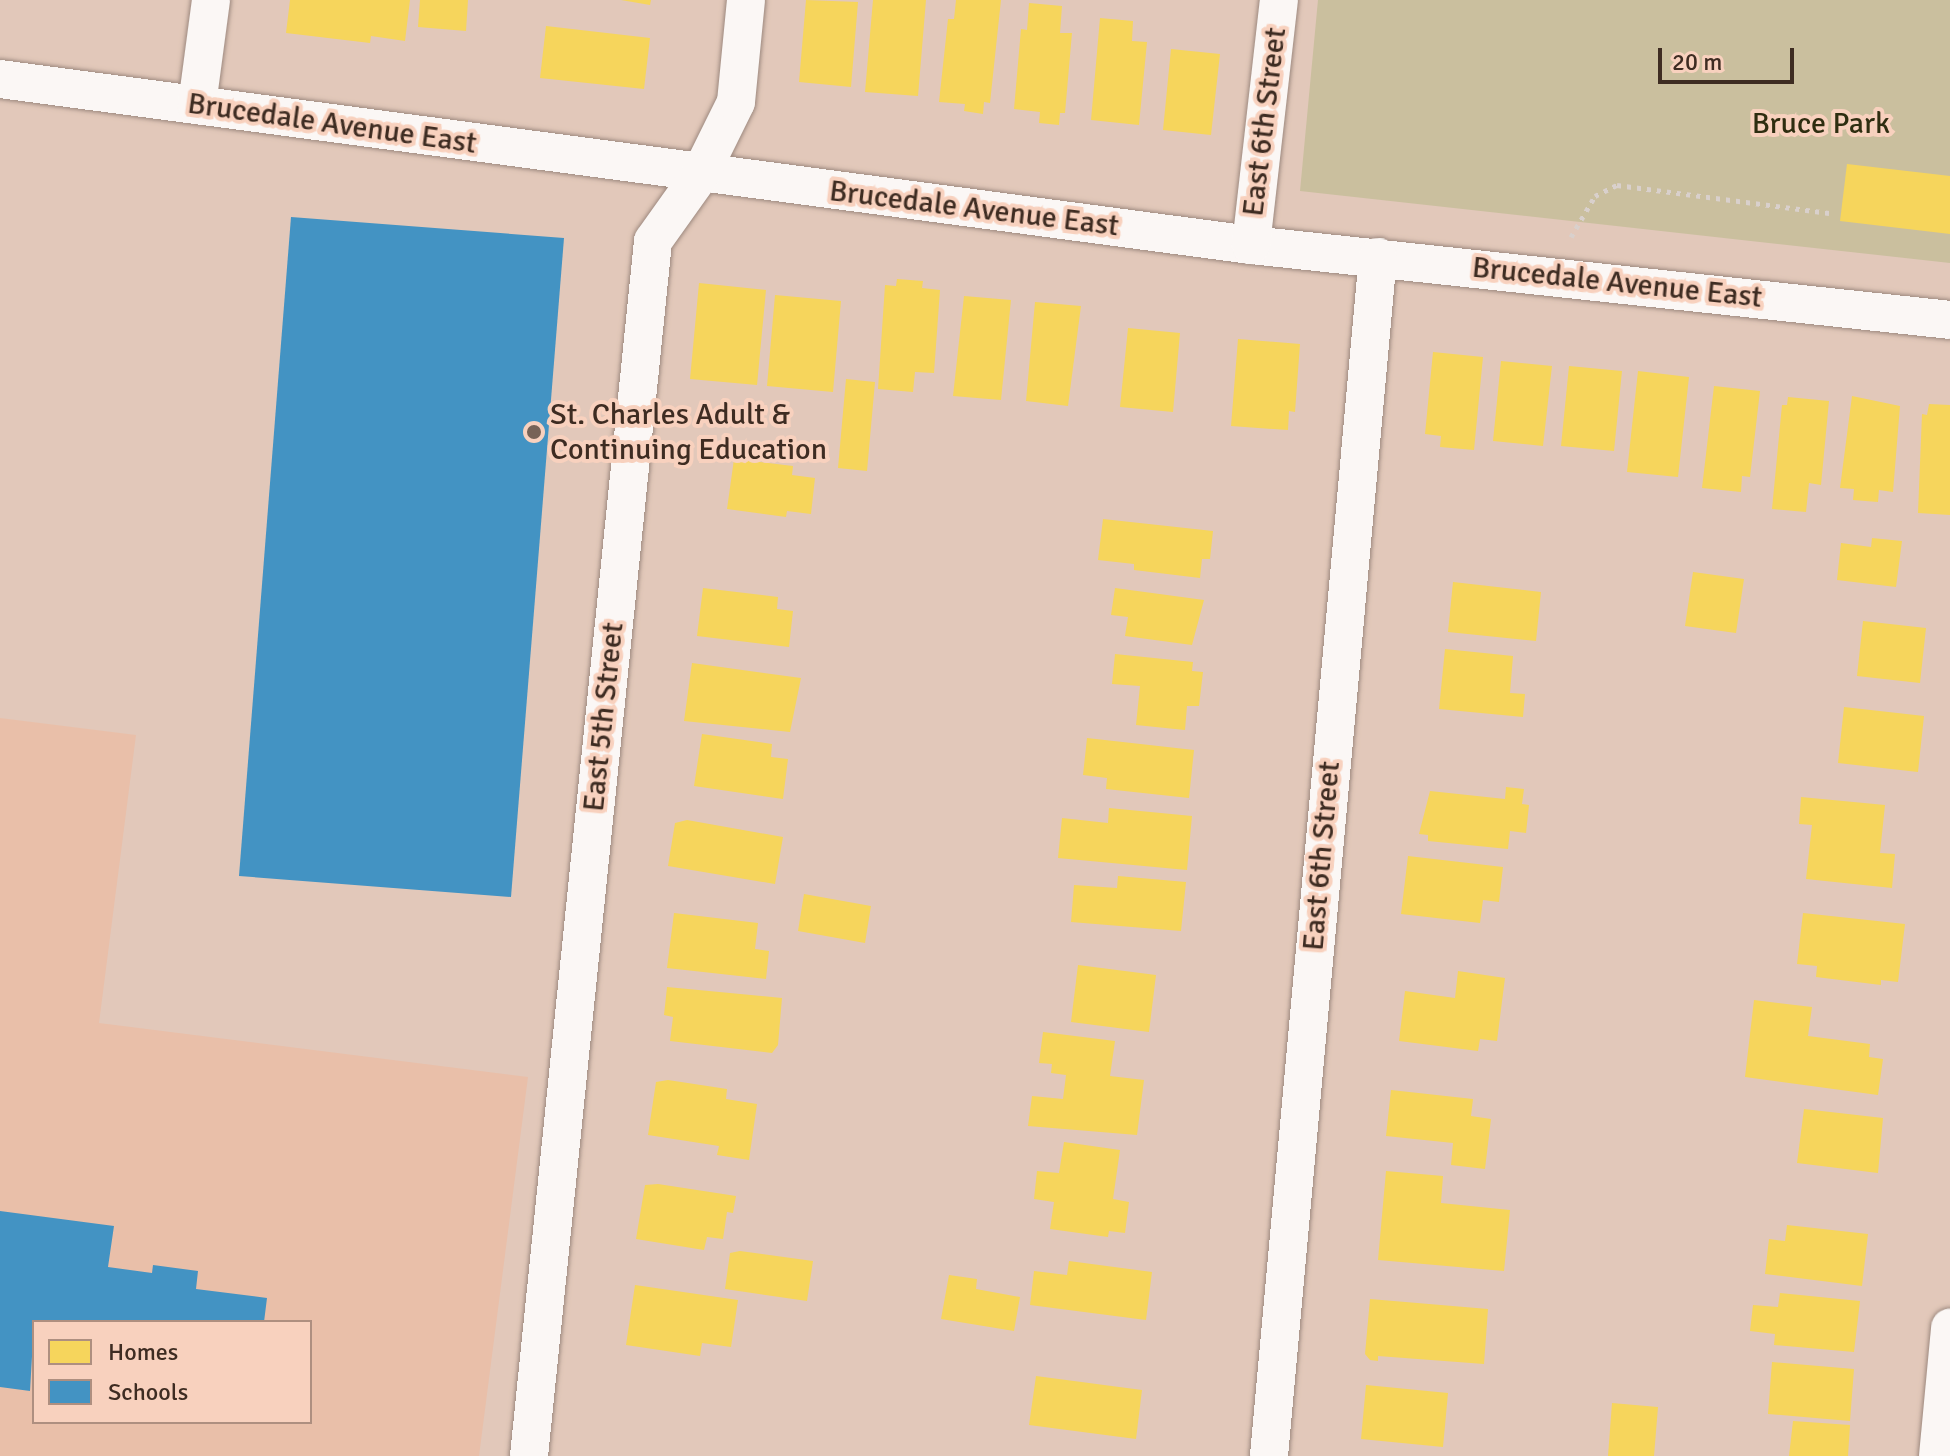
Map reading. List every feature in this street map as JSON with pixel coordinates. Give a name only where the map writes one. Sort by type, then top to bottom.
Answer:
[{"type":"street","points":[[197,105],[211,0]]},
{"type":"street","name":"East 5th Street","points":[[529,1456],[653,241],[700,175],[736,102],[746,0]]},
{"type":"street","name":"East 6th Street","points":[[1251,245],[1279,0]]},
{"type":"street","name":"Brucedale Avenue East","points":[[0,79],[700,175],[1251,245],[1950,320]]},
{"type":"street","name":"East 6th Street","points":[[1269,1456],[1378,257]]},
{"type":"street","points":[[1938,1456],[1950,1328]]},
{"type":"path","points":[[1556,277],[1572,232],[1595,196],[1617,185],[1829,213]]},
{"type":"shaded area","points":[[0,718],[136,735],[99,1023],[528,1077],[479,1456],[0,1456]]},
{"type":"green space","name":"Bruce Park","points":[[1318,0],[1950,0],[1950,263],[1300,191]]},
{"type":"building: Homes","points":[[290,0],[410,0],[405,41],[371,36],[370,43],[286,33]]},
{"type":"building: Homes","points":[[420,0],[468,0],[466,31],[418,27]]},
{"type":"building: Homes","points":[[621,0],[651,0],[650,5]]},
{"type":"building: Homes","points":[[806,0],[858,2],[851,87],[799,82]]},
{"type":"building: Homes","points":[[873,0],[926,0],[918,96],[865,92]]},
{"type":"building: Homes","points":[[956,0],[1001,0],[990,103],[984,102],[983,114],[964,111],[965,104],[939,102],[948,19],[954,19]]},
{"type":"building: Homes","points":[[1029,3],[1062,6],[1060,33],[1072,33],[1065,113],[1060,113],[1059,125],[1039,123],[1040,112],[1014,109],[1021,29],[1027,30]]},
{"type":"building: Homes","points":[[1100,18],[1133,21],[1132,41],[1147,42],[1139,125],[1091,120]]},
{"type":"building: Homes","points":[[546,26],[650,38],[644,89],[540,78]]},
{"type":"building: Homes","points":[[1171,49],[1220,54],[1211,135],[1163,130]]},
{"type":"building: Homes","points":[[1847,164],[1950,176],[1950,234],[1840,221]]},
{"type":"building: Homes","points":[[897,279],[923,281],[922,288],[940,290],[934,373],[915,372],[913,392],[878,389],[885,285],[896,286]]},
{"type":"building: Homes","points":[[699,283],[766,290],[757,385],[690,379]]},
{"type":"building: Homes","points":[[775,295],[841,301],[833,392],[767,386]]},
{"type":"building: Homes","points":[[964,296],[1011,300],[1001,400],[953,396]]},
{"type":"building: Homes","points":[[1035,302],[1081,306],[1068,406],[1026,401]]},
{"type":"building: Homes","points":[[1128,328],[1180,333],[1173,412],[1120,407]]},
{"type":"building: Homes","points":[[1238,339],[1300,344],[1295,412],[1289,411],[1288,430],[1231,426]]},
{"type":"building: Homes","points":[[1433,352],[1483,357],[1474,450],[1440,447],[1441,436],[1425,434]]},
{"type":"building: Homes","points":[[1501,361],[1552,366],[1543,446],[1493,441]]},
{"type":"building: Homes","points":[[1569,366],[1622,371],[1614,451],[1561,446]]},
{"type":"building: Homes","points":[[1638,371],[1689,377],[1678,477],[1627,472]]},
{"type":"building: Homes","points":[[846,379],[875,382],[867,471],[838,468]]},
{"type":"building: Homes","points":[[1714,386],[1760,391],[1750,477],[1742,476],[1741,492],[1702,488]]},
{"type":"building: Homes","points":[[1852,396],[1900,406],[1893,492],[1879,490],[1878,502],[1853,500],[1854,489],[1840,488]]},
{"type":"building: Homes","points":[[1788,397],[1829,401],[1821,485],[1809,483],[1806,512],[1772,509],[1782,405],[1787,405]]},
{"type":"building: Homes","points":[[1929,404],[1950,405],[1950,515],[1918,513],[1922,414],[1927,415]]},
{"type":"building: Homes","points":[[734,459],[793,466],[792,475],[815,478],[811,514],[787,511],[786,517],[727,509]]},
{"type":"building: Homes","points":[[1103,519],[1213,531],[1210,559],[1202,559],[1200,578],[1134,570],[1134,564],[1098,560]]},
{"type":"building: Homes","points":[[1872,538],[1902,541],[1896,587],[1837,580],[1841,543],[1871,547]]},
{"type":"building: Homes","points":[[1693,572],[1744,579],[1736,633],[1685,626]]},
{"type":"building: Homes","points":[[1453,582],[1541,592],[1536,641],[1448,632]]},
{"type":"building: Homes","points":[[703,588],[778,597],[777,609],[793,611],[789,647],[697,636]]},
{"type":"building: Homes","points":[[1115,588],[1204,600],[1192,645],[1125,636],[1128,617],[1111,615]]},
{"type":"building: Homes","points":[[1863,621],[1926,628],[1920,683],[1857,676]]},
{"type":"building: Homes","points":[[1445,649],[1513,656],[1510,693],[1525,694],[1523,717],[1439,709]]},
{"type":"building: Homes","points":[[1115,654],[1193,662],[1192,671],[1203,672],[1199,706],[1187,706],[1185,730],[1136,725],[1140,686],[1112,684]]},
{"type":"building: Homes","points":[[692,663],[801,678],[790,732],[684,721]]},
{"type":"building: Homes","points":[[1844,707],[1924,716],[1918,772],[1838,763]]},
{"type":"building: Homes","points":[[702,734],[772,744],[771,757],[788,759],[783,799],[694,786]]},
{"type":"building: Homes","points":[[1087,738],[1194,750],[1189,798],[1106,789],[1107,778],[1083,775]]},
{"type":"building: Homes","points":[[1506,787],[1524,789],[1522,804],[1529,805],[1526,833],[1510,831],[1508,849],[1428,841],[1428,835],[1419,834],[1430,791],[1505,799]]},
{"type":"building: Homes","points":[[1801,797],[1885,805],[1880,853],[1895,854],[1892,888],[1806,879],[1812,825],[1799,824]]},
{"type":"building: Homes","points":[[1109,808],[1192,816],[1187,870],[1058,858],[1062,818],[1108,823]]},
{"type":"building: Homes","points":[[687,820],[783,837],[775,884],[668,866],[675,823]]},
{"type":"building: Homes","points":[[1408,856],[1503,867],[1499,902],[1483,900],[1480,923],[1401,914]]},
{"type":"building: Homes","points":[[1118,876],[1186,882],[1181,931],[1071,922],[1074,885],[1117,888]]},
{"type":"building: Homes","points":[[804,894],[871,906],[865,943],[798,931]]},
{"type":"building: Homes","points":[[674,913],[758,923],[755,949],[769,951],[766,979],[667,968]]},
{"type":"building: Homes","points":[[1803,913],[1905,924],[1898,982],[1881,980],[1881,985],[1816,977],[1817,966],[1797,964]]},
{"type":"building: Homes","points":[[1078,965],[1156,975],[1149,1032],[1071,1022]]},
{"type":"building: Homes","points":[[1458,971],[1505,978],[1497,1041],[1480,1039],[1478,1051],[1399,1041],[1405,991],[1455,998]]},
{"type":"building: Homes","points":[[667,987],[782,998],[778,1045],[772,1053],[670,1041],[673,1017],[664,1015]]},
{"type":"building: Homes","points":[[1754,1000],[1812,1007],[1808,1036],[1870,1044],[1869,1057],[1883,1059],[1878,1095],[1745,1077]]},
{"type":"building: Homes","points":[[1043,1032],[1115,1041],[1110,1076],[1144,1080],[1137,1135],[1028,1126],[1032,1096],[1063,1099],[1066,1075],[1051,1073],[1052,1064],[1039,1063]]},
{"type":"building: Homes","points":[[668,1080],[727,1089],[726,1099],[757,1104],[749,1160],[717,1155],[719,1146],[648,1135],[656,1082]]},
{"type":"building: Homes","points":[[1391,1090],[1473,1099],[1471,1116],[1491,1119],[1485,1169],[1451,1165],[1453,1143],[1386,1136]]},
{"type":"building: Homes","points":[[1804,1109],[1883,1118],[1878,1173],[1797,1163]]},
{"type":"building: Homes","points":[[1064,1142],[1120,1150],[1113,1199],[1129,1202],[1125,1233],[1109,1231],[1108,1237],[1050,1229],[1054,1202],[1034,1199],[1037,1171],[1059,1173]]},
{"type":"building: Homes","points":[[1386,1171],[1443,1176],[1441,1203],[1510,1210],[1504,1271],[1378,1260]]},
{"type":"building: Homes","points":[[658,1184],[736,1196],[733,1213],[727,1212],[723,1239],[707,1237],[704,1250],[636,1239],[645,1185]]},
{"type":"building: Homes","points":[[1787,1225],[1868,1234],[1862,1286],[1765,1274],[1769,1239],[1785,1241]]},
{"type":"building: Homes","points":[[740,1251],[813,1261],[807,1301],[725,1289],[730,1253]]},
{"type":"building: Homes","points":[[1069,1261],[1152,1272],[1146,1320],[1030,1305],[1034,1271],[1067,1275]]},
{"type":"building: Homes","points":[[949,1275],[977,1279],[976,1289],[1020,1297],[1014,1331],[941,1319]]},
{"type":"building: Homes","points":[[635,1285],[738,1300],[731,1347],[702,1343],[700,1356],[626,1345]]},
{"type":"building: Homes","points":[[1780,1293],[1860,1301],[1854,1352],[1774,1345],[1775,1334],[1750,1331],[1753,1305],[1778,1307]]},
{"type":"building: Homes","points":[[1370,1299],[1488,1309],[1484,1364],[1378,1356],[1378,1361],[1370,1360],[1365,1354]]},
{"type":"building: Homes","points":[[1772,1362],[1854,1369],[1850,1421],[1768,1414]]},
{"type":"building: Homes","points":[[1036,1376],[1142,1390],[1136,1439],[1029,1425]]},
{"type":"building: Homes","points":[[1366,1385],[1448,1393],[1443,1447],[1361,1439]]},
{"type":"building: Homes","points":[[1612,1403],[1658,1407],[1654,1456],[1608,1456]]},
{"type":"building: Homes","points":[[1793,1421],[1850,1425],[1848,1456],[1789,1456]]},
{"type":"building: Schools","points":[[291,217],[564,238],[511,897],[239,876]]},
{"type":"building: Schools","points":[[0,1211],[114,1226],[108,1267],[152,1273],[153,1265],[198,1271],[196,1289],[267,1298],[264,1320],[32,1320],[30,1391],[0,1387]]},
{"type":"place","name":"St. Charles Adult & Continuing Education","points":[[534,432]]}]
